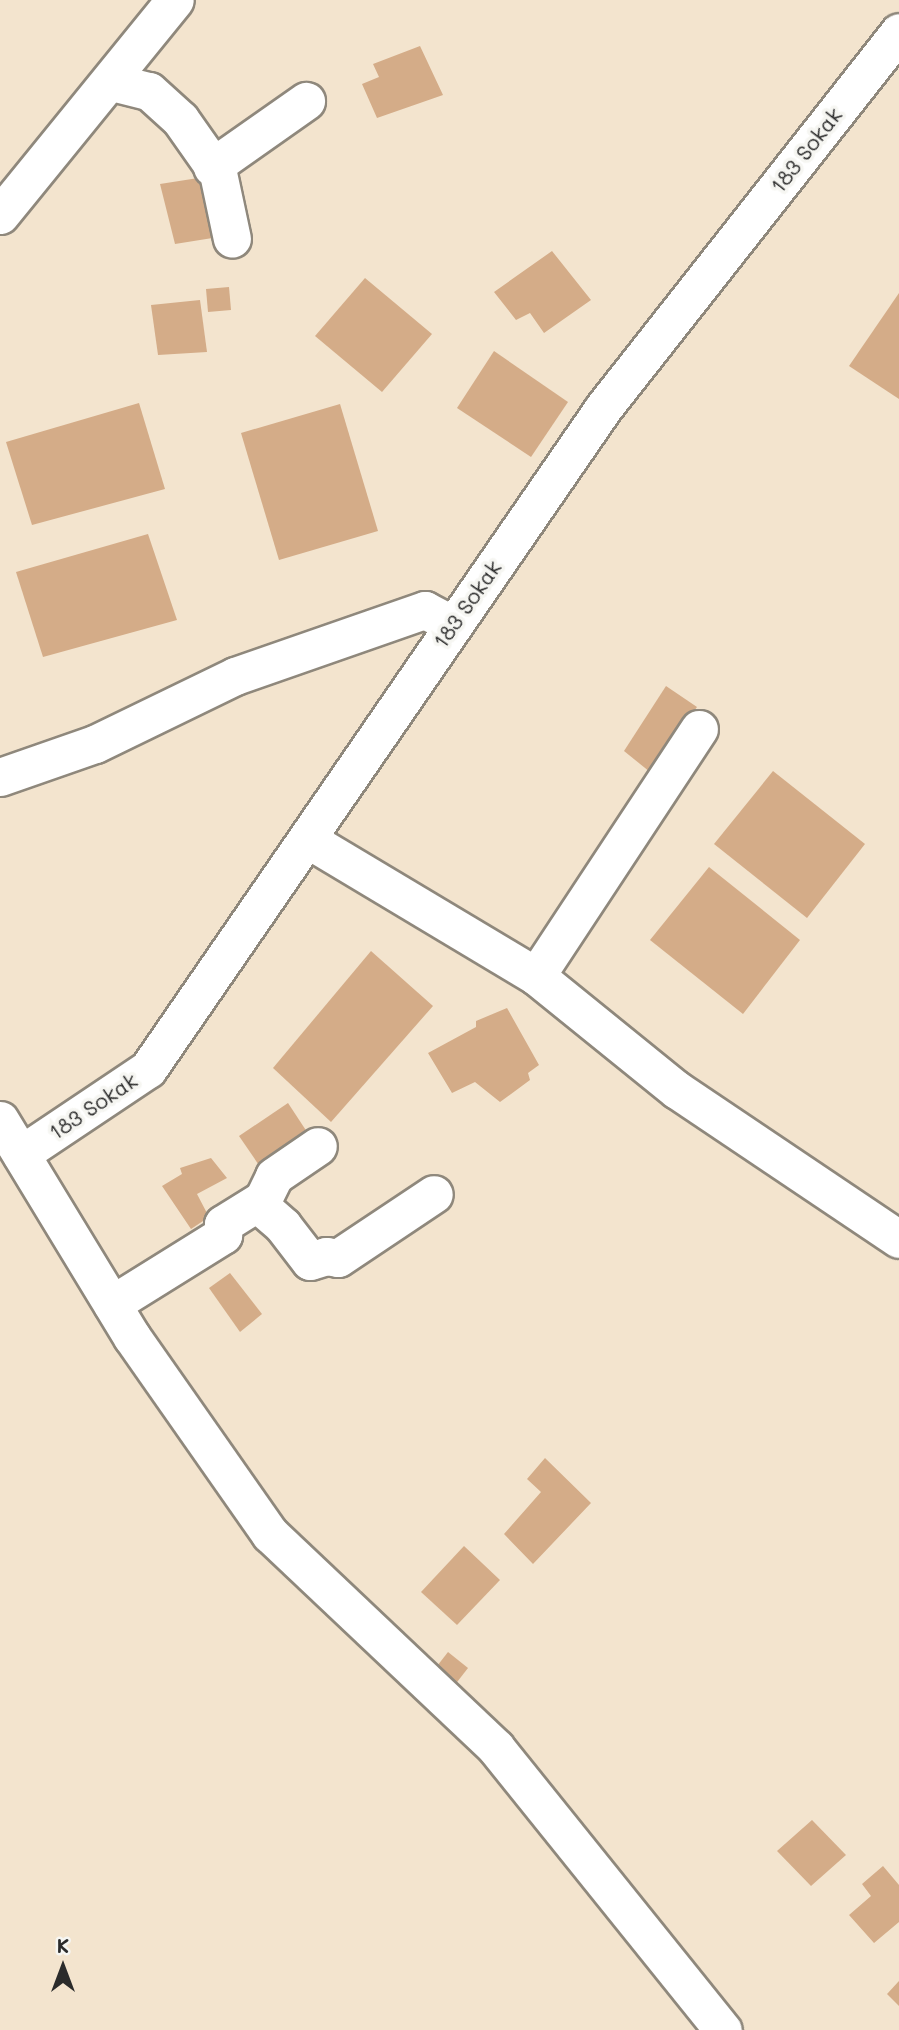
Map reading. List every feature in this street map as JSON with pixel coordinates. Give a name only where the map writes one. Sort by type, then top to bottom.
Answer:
[{"type":"street","points":[[0,215],[112,82],[175,0]]},
{"type":"street","name":"183 Sokak","points":[[21,1154],[148,1069],[604,407],[899,32]]},
{"type":"street","points":[[112,82],[149,91],[180,119],[218,173],[232,239]]},
{"type":"street","points":[[212,167],[306,101]]},
{"type":"street","points":[[0,777],[95,744],[235,676],[425,610],[453,625]]},
{"type":"street","points":[[536,976],[699,729]]},
{"type":"street","points":[[307,839],[536,976],[677,1090],[899,1239]]},
{"type":"street","points":[[0,1120],[112,1304],[270,1534],[496,1748],[723,2030]]},
{"type":"street","points":[[112,1304],[223,1235],[223,1224],[258,1204],[274,1176],[318,1146]]},
{"type":"street","points":[[258,1204],[284,1226],[310,1261],[326,1255],[338,1258],[434,1194]]},
{"type":"building","points":[[420,46],[443,95],[377,118],[362,84],[379,77],[373,64]]},
{"type":"building","points":[[211,176],[225,236],[175,244],[160,184]]},
{"type":"building","points":[[552,251],[591,300],[544,333],[530,313],[516,320],[494,292]]},
{"type":"building","points":[[365,278],[432,334],[382,392],[315,336]]},
{"type":"building","points":[[229,287],[231,310],[208,312],[206,289]]},
{"type":"building","points":[[899,293],[899,399],[849,366]]},
{"type":"building","points":[[200,300],[207,352],[158,355],[151,305]]},
{"type":"building","points":[[494,351],[568,402],[531,457],[457,408]]},
{"type":"building","points":[[139,403],[165,489],[32,525],[6,442]]},
{"type":"building","points":[[340,404],[378,531],[279,560],[241,433]]},
{"type":"building","points":[[148,534],[177,620],[43,657],[16,572]]},
{"type":"building","points":[[666,686],[697,707],[650,772],[624,751]]},
{"type":"building","points":[[773,771],[865,844],[807,918],[714,844]]},
{"type":"building","points":[[709,867],[800,940],[743,1014],[650,940]]},
{"type":"building","points":[[371,951],[433,1006],[331,1122],[273,1068]]},
{"type":"building","points":[[507,1008],[539,1065],[528,1073],[530,1080],[500,1102],[475,1082],[452,1093],[428,1053],[476,1027],[476,1021]]},
{"type":"building","points":[[288,1103],[311,1138],[263,1171],[239,1136]]},
{"type":"building","points":[[211,1158],[227,1178],[197,1194],[209,1217],[191,1229],[162,1186],[182,1174],[180,1168]]},
{"type":"building","points":[[230,1273],[262,1314],[240,1332],[209,1288]]},
{"type":"building","points":[[545,1458],[591,1503],[533,1564],[504,1534],[541,1492],[527,1479]]},
{"type":"building","points":[[464,1546],[500,1580],[457,1625],[421,1592]]},
{"type":"building","points":[[448,1652],[468,1668],[454,1686],[434,1670]]},
{"type":"building","points":[[812,1820],[846,1855],[811,1886],[777,1851]]},
{"type":"building","points":[[883,1866],[899,1885],[899,1922],[874,1943],[849,1915],[871,1896],[862,1884]]},
{"type":"building","points":[[899,1981],[899,2006],[887,1994]]}]
